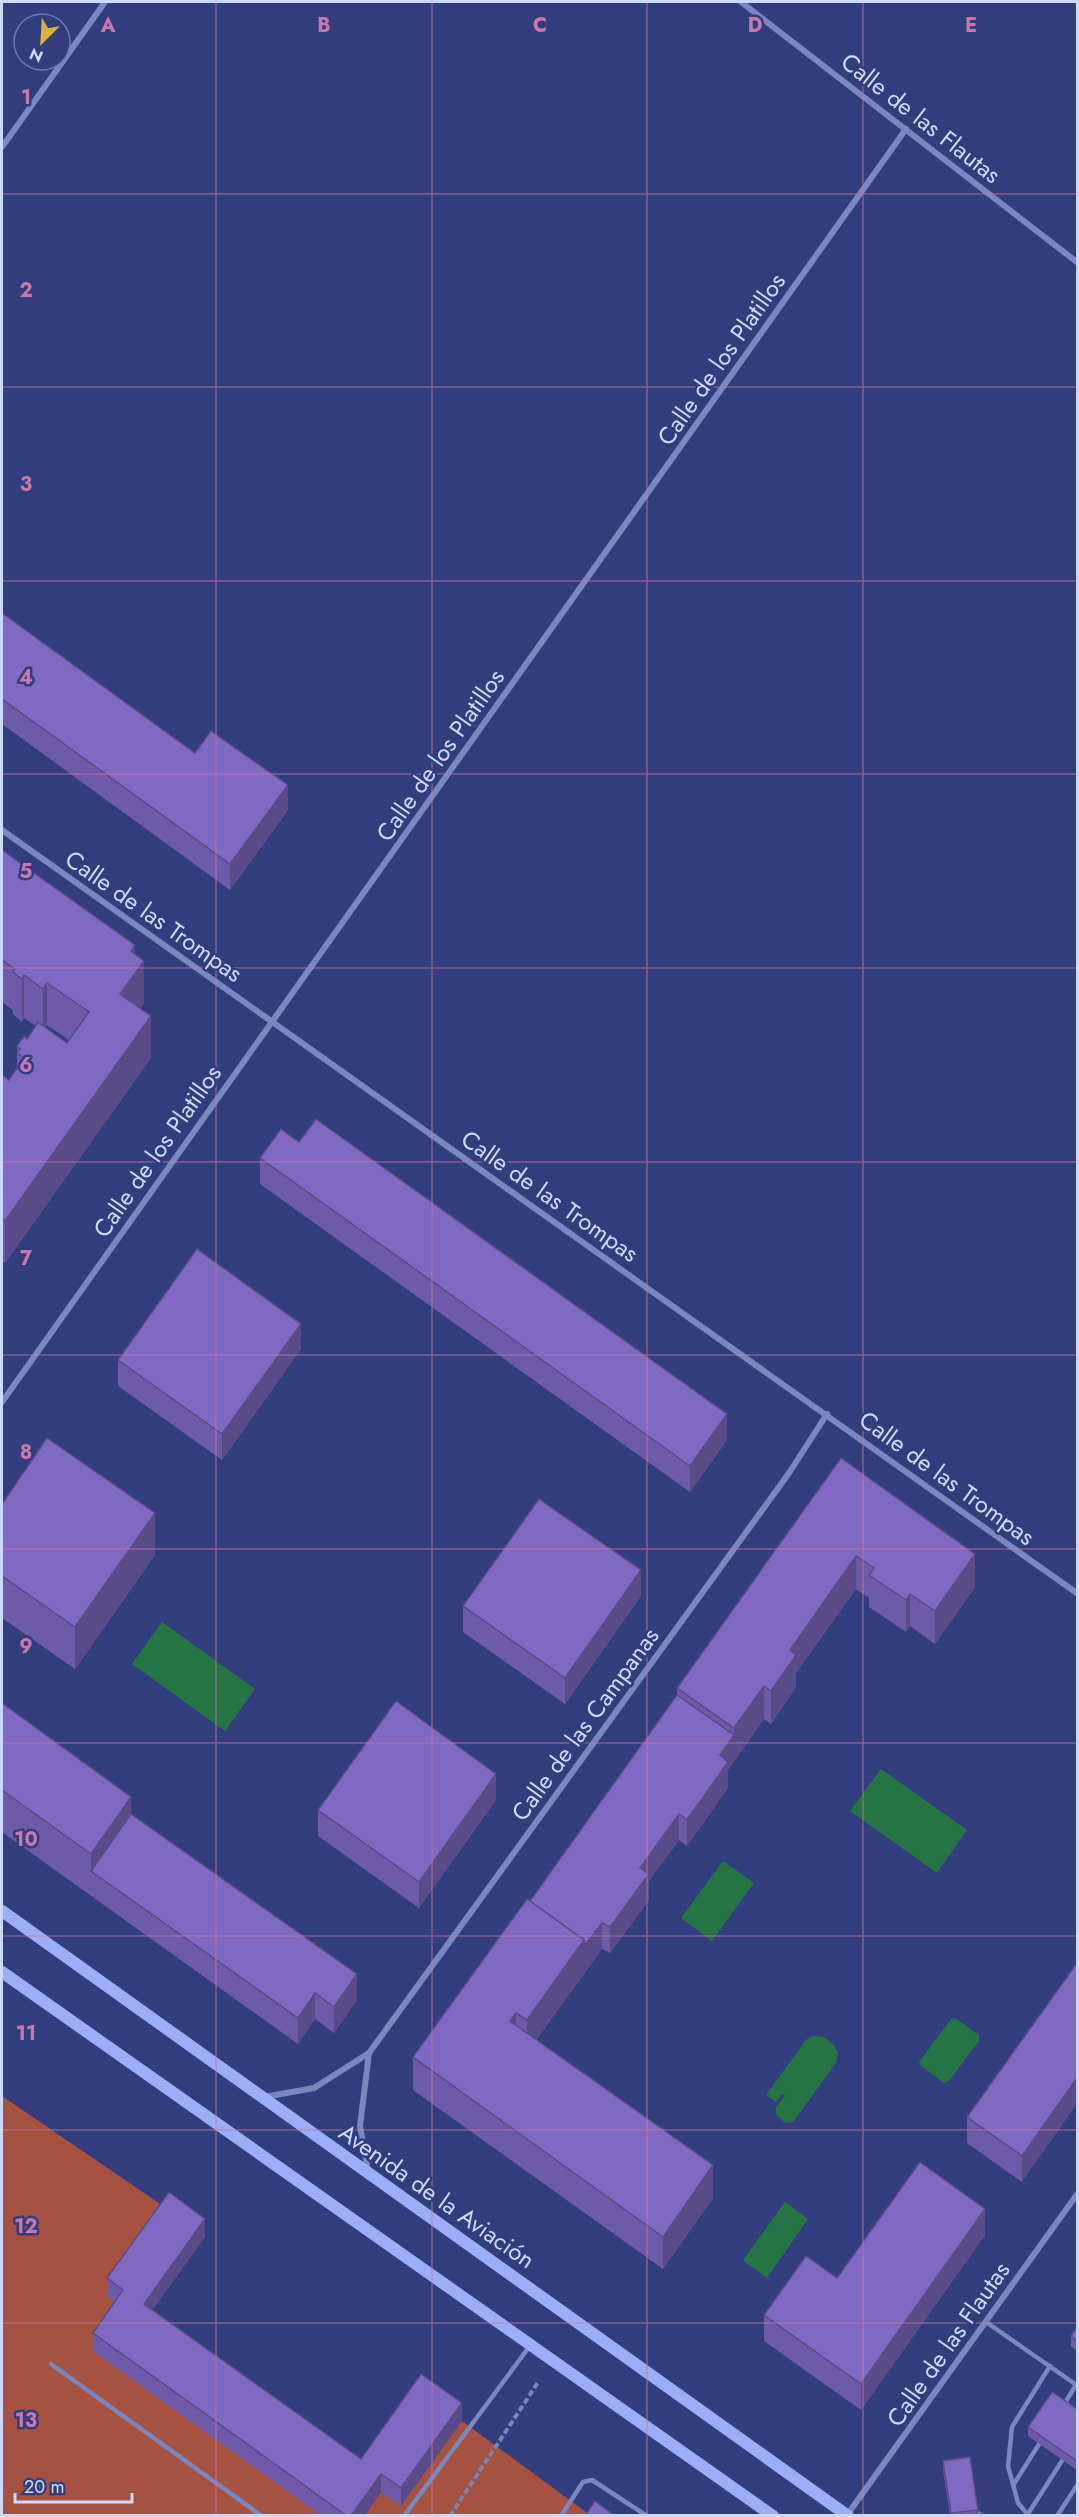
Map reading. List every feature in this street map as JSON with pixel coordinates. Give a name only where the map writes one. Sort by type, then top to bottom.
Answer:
[{"type":"main road","name":"Avenida de la Aviación","points":[[2,1911],[847,2515]]},
{"type":"main road","points":[[2,1972],[773,2516]]},
{"type":"street","points":[[2,147],[105,2]]},
{"type":"street","name":"Calle de las Flautas","points":[[741,2],[1077,262]]},
{"type":"street","name":"Calle de los Platillos","points":[[2,1402],[270,1021],[339,929],[906,129]]},
{"type":"street","name":"Calle de las Trompas","points":[[2,830],[827,1414],[1077,1594]]},
{"type":"street","name":"Calle de las Campanas","points":[[262,2098],[314,2088],[369,2053],[789,1473],[827,1414]]},
{"type":"street","name":"Calle de las Campanas","points":[[368,2171],[360,2126],[369,2053]]},
{"type":"street","name":"Calle de las Flautas","points":[[847,2515],[1077,2193]]},
{"type":"lane","points":[[986,2322],[1077,2386],[1057,2415]]},
{"type":"lane","points":[[404,2516],[531,2345]]},
{"type":"lane","points":[[51,2364],[262,2516]]},
{"type":"lane","points":[[1050,2366],[1012,2427],[1008,2466],[1018,2502],[1028,2515],[1071,2446]]},
{"type":"lane","points":[[1013,2485],[1045,2435]]},
{"type":"lane","points":[[561,2516],[583,2481],[587,2479],[592,2480],[646,2516]]},
{"type":"lane","points":[[1057,2516],[1077,2484]]},
{"type":"path","points":[[450,2516],[539,2381]]},
{"type":"shaded area","points":[[162,1622],[255,1689],[225,1731],[132,1664]]},
{"type":"shaded area","points":[[881,1769],[967,1830],[937,1873],[850,1811]]},
{"type":"shaded area","points":[[723,1861],[754,1883],[712,1941],[681,1918]]},
{"type":"shaded area","points":[[955,2018],[979,2035],[979,2041],[949,2081],[944,2083],[919,2062],[951,2019]]},
{"type":"shaded area","points":[[813,2036],[828,2039],[838,2052],[836,2063],[793,2122],[785,2123],[776,2114],[776,2107],[785,2096],[782,2094],[776,2102],[766,2095],[806,2040]]},
{"type":"shaded area","points":[[2,2096],[169,2210],[123,2308],[322,2515],[2,2515]]},
{"type":"shaded area","points":[[785,2202],[808,2219],[767,2278],[743,2260]]},
{"type":"shaded area","points":[[462,2421],[590,2515],[364,2516],[381,2492],[400,2505]]},
{"type":"building","points":[[2,613],[195,753],[211,731],[288,785],[230,864],[2,699]]},
{"type":"building","points":[[2,850],[135,945],[131,951],[144,961],[120,994],[151,1016],[5,1221],[2,1218],[2,1075],[9,1080],[24,1058],[17,1053],[20,1049],[17,1046],[24,1036],[27,1039],[38,1022],[67,1043],[89,1012],[47,983],[43,989],[24,975],[22,979],[13,972],[15,969],[2,960]]},
{"type":"building","points":[[316,1119],[727,1414],[690,1466],[260,1158],[281,1129],[299,1142]]},
{"type":"building","points":[[197,1249],[301,1324],[222,1434],[118,1360]]},
{"type":"building","points":[[47,1438],[155,1513],[75,1627],[2,1576],[2,1504]]},
{"type":"building","points":[[841,1458],[975,1554],[935,1611],[910,1594],[906,1600],[869,1575],[874,1568],[856,1556],[790,1650],[796,1655],[771,1691],[764,1686],[734,1728],[677,1688]]},
{"type":"building","points":[[539,1499],[641,1570],[565,1678],[463,1606]]},
{"type":"building","points":[[677,1695],[734,1735],[720,1755],[728,1762],[687,1820],[679,1814],[640,1868],[649,1874],[610,1927],[602,1923],[584,1946],[584,1940],[530,1901]]},
{"type":"building","points":[[396,1701],[496,1774],[419,1882],[318,1810]]},
{"type":"building","points":[[2,1703],[131,1797],[91,1854],[2,1790]]},
{"type":"building","points":[[131,1814],[357,1974],[334,2007],[315,1993],[298,2018],[91,1871]]},
{"type":"building","points":[[527,1899],[584,1940],[527,2020],[516,2013],[510,2021],[713,2165],[663,2237],[413,2057]]},
{"type":"building","points":[[1077,1963],[1077,2078],[1022,2156],[967,2117]]},
{"type":"building","points":[[920,2162],[985,2209],[861,2384],[764,2315],[806,2256],[837,2278]]},
{"type":"building","points":[[169,2192],[205,2219],[144,2304],[361,2459],[421,2374],[462,2403],[401,2488],[381,2474],[351,2516],[347,2516],[93,2333],[123,2290],[107,2278]]},
{"type":"building","points":[[1077,2327],[1077,2341],[1071,2336]]},
{"type":"building","points":[[1052,2392],[1077,2409],[1077,2461],[1028,2427]]},
{"type":"building","points":[[970,2457],[978,2510],[951,2513],[943,2461]]},
{"type":"building","points":[[595,2501],[615,2516],[585,2516]]},
{"type":"building","points":[[978,2510],[987,2516],[975,2516]]}]
